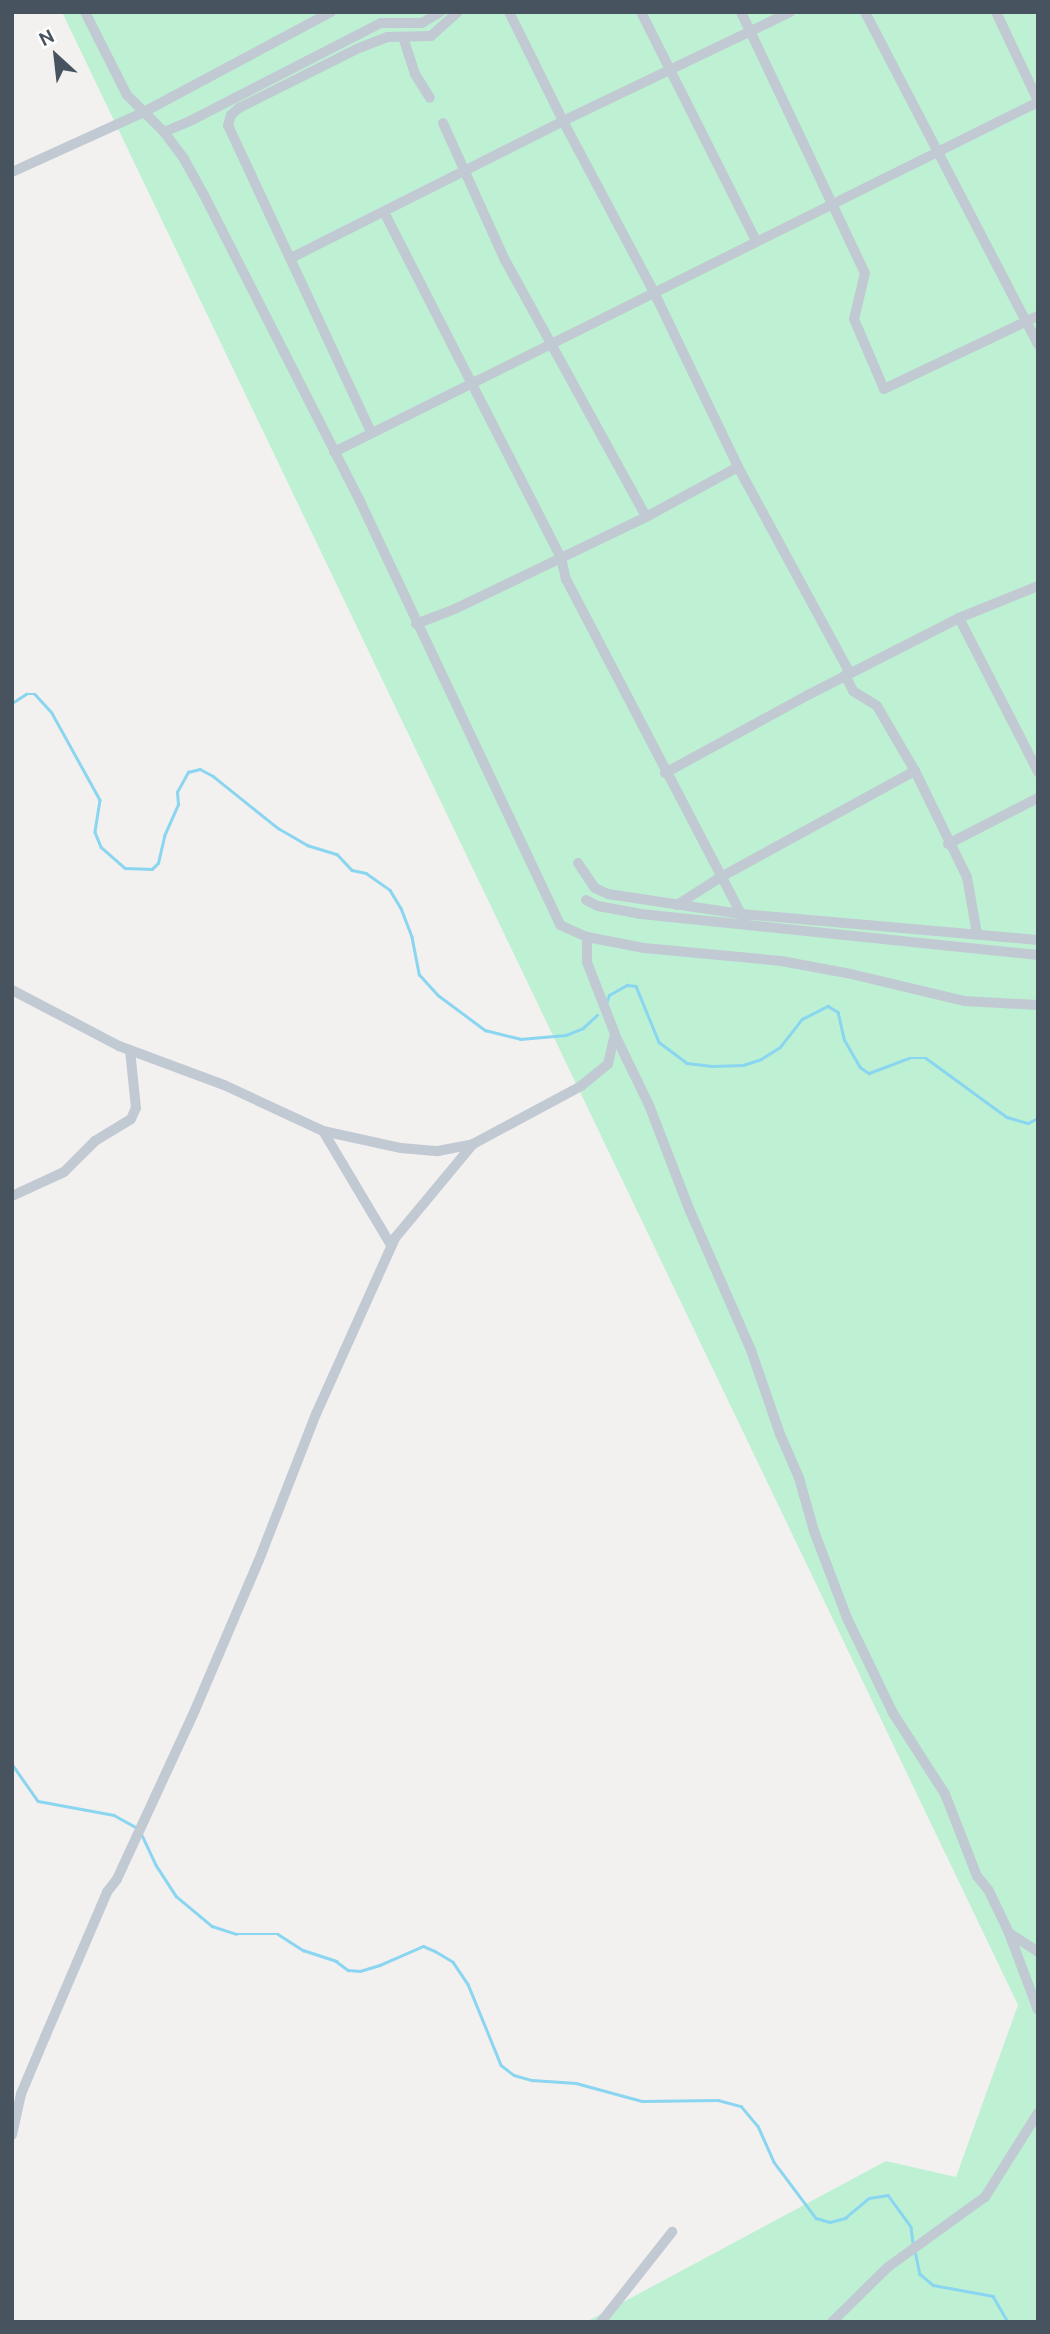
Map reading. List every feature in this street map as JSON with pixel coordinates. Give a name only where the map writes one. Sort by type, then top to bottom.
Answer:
[{"type":"street","points":[[85,12],[115,76],[142,113],[164,132],[184,159],[204,195],[446,681],[556,921],[565,929],[587,937],[643,948],[781,961],[964,1001],[1038,1005]]},
{"type":"street","points":[[12,172],[142,113],[331,12]]},
{"type":"street","points":[[164,132],[381,23],[422,23],[440,12]]},
{"type":"street","points":[[371,432],[228,126],[231,115],[239,108],[367,44],[387,37],[436,33],[458,12]]},
{"type":"street","points":[[509,12],[563,121],[653,290],[738,467],[847,674],[853,691],[877,706],[915,771],[948,844],[967,877],[977,934]]},
{"type":"street","points":[[641,12],[756,242]]},
{"type":"street","points":[[741,12],[866,273],[854,319],[884,389],[1038,317]]},
{"type":"street","points":[[291,258],[563,121],[790,12]]},
{"type":"street","points":[[865,12],[935,152],[1038,345]]},
{"type":"street","points":[[334,452],[653,290],[756,242],[1038,101],[996,12]]},
{"type":"street","points":[[403,37],[415,74],[430,98]]},
{"type":"street","points":[[443,123],[463,173],[505,260],[553,343],[646,517]]},
{"type":"street","points":[[384,212],[561,558],[566,579],[665,773],[744,919]]},
{"type":"street","points":[[416,624],[455,609],[646,517],[738,467]]},
{"type":"street","points":[[665,773],[847,674],[959,618],[1035,588],[1038,602]]},
{"type":"street","points":[[959,618],[1038,772]]},
{"type":"street","points":[[677,905],[721,877],[915,771]]},
{"type":"street","points":[[948,844],[1038,798]]},
{"type":"street","points":[[578,863],[595,888],[608,894],[744,919],[1038,954]]},
{"type":"street","points":[[586,900],[598,906],[641,914],[1038,940]]},
{"type":"street","points":[[587,937],[587,962],[615,1034],[649,1105],[690,1211],[751,1350],[847,1618],[893,1713],[945,1794],[977,1876],[989,1891],[1009,1933],[1038,2010]]},
{"type":"street","points":[[12,990],[130,1050],[224,1085],[323,1130],[401,1149],[438,1151],[473,1144],[601,1073],[608,1064],[615,1034]]},
{"type":"street","points":[[12,1196],[64,1172],[94,1141],[131,1119],[136,1108],[130,1050]]},
{"type":"street","points":[[323,1130],[391,1245]]},
{"type":"street","points":[[12,2135],[21,2094],[45,2037],[107,1892],[117,1879],[195,1710],[259,1560],[316,1414],[391,1245],[473,1144]]},
{"type":"street","points":[[1009,1933],[1038,1952]]},
{"type":"street","points":[[832,2322],[888,2267],[985,2197],[1038,2113]]},
{"type":"street","points":[[601,2322],[671,2232]]},
{"type":"green space","points":[[62,12],[1038,12],[1038,2322],[586,2322],[886,2161],[956,2177],[1018,2005]]},
{"type":"waterway","points":[[12,703],[26,694],[35,694],[52,713],[100,800],[95,832],[101,847],[125,868],[152,869],[158,863],[164,836],[178,804],[177,792],[188,772],[200,769],[213,776],[278,828],[307,845],[337,854],[352,870],[366,873],[390,890],[401,908],[412,937],[419,974],[438,995],[485,1030],[520,1039],[566,1035],[583,1028],[597,1015]]},
{"type":"waterway","points":[[607,1001],[609,995],[627,985],[636,986],[659,1042],[687,1063],[712,1066],[743,1065],[761,1059],[780,1047],[802,1019],[828,1006],[838,1012],[844,1039],[860,1067],[869,1073],[909,1058],[926,1058],[1007,1117],[1028,1123],[1038,1118]]},
{"type":"waterway","points":[[12,1764],[38,1801],[114,1815],[136,1827]]},
{"type":"waterway","points":[[142,1835],[156,1865],[176,1896],[212,1926],[236,1934],[278,1934],[303,1950],[336,1961],[348,1970],[360,1971],[380,1965],[423,1946],[435,1951],[453,1962],[468,1984],[501,2065],[514,2075],[532,2080],[576,2083],[642,2101],[718,2100],[741,2106],[758,2126],[774,2162],[816,2218],[830,2222],[845,2218],[869,2198],[888,2195],[911,2227],[913,2244]]},
{"type":"waterway","points":[[915,2251],[920,2274],[933,2285],[993,2296],[1008,2322]]}]
